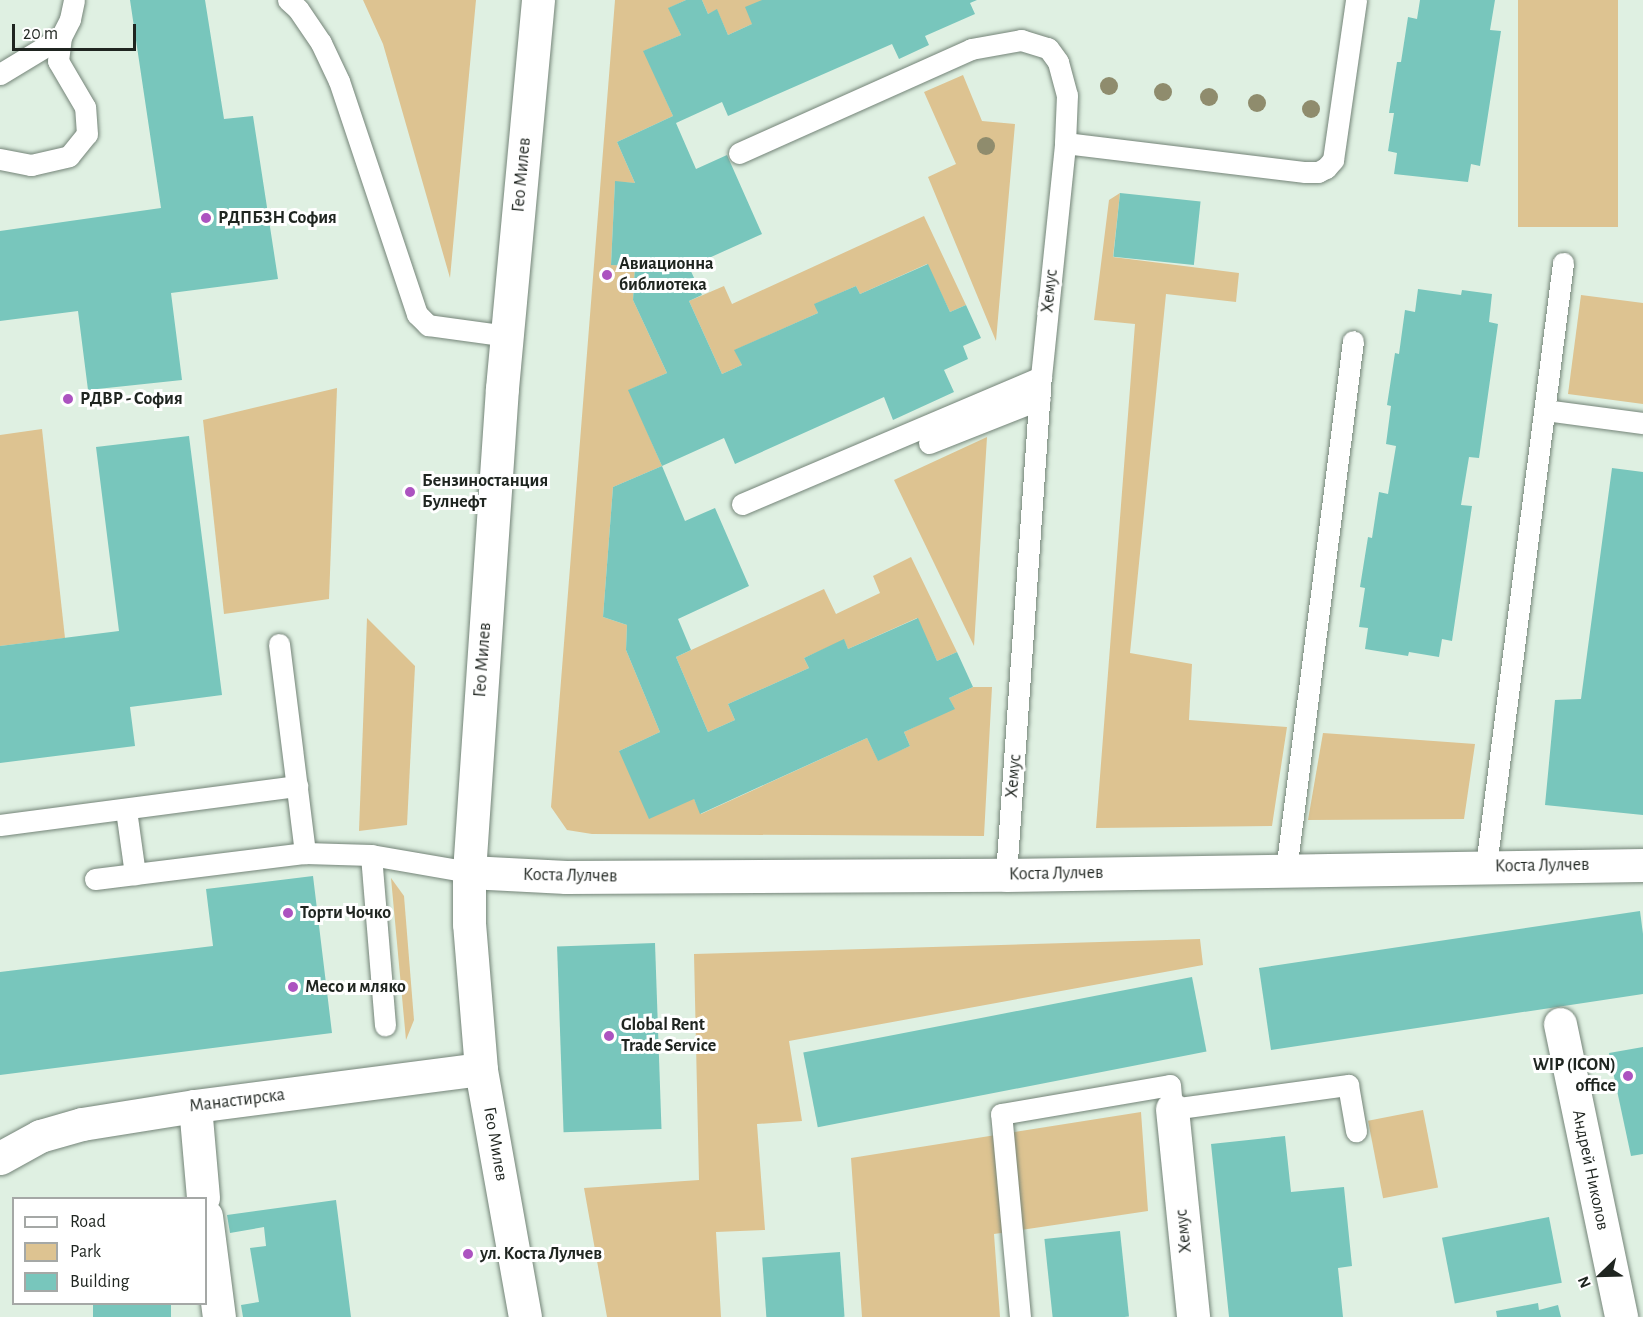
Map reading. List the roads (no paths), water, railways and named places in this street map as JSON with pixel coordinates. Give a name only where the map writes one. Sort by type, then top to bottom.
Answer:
[{"type":"street","name":"Гео Милев","points":[[525,1317],[481,1069],[469,924],[469,872],[507,336],[538,0]]},
{"type":"street","name":"Коста Лулчев","points":[[469,872],[566,877],[1006,875],[1643,865]]},
{"type":"street","name":"Андрей Николов","points":[[1560,1024],[1621,1317]]},
{"type":"street","name":"Манастирска","points":[[0,1158],[40,1136],[82,1124],[195,1106],[481,1069]]},
{"type":"street","points":[[195,1106],[203,1197]]},
{"type":"street","name":"Хемус","points":[[1172,1109],[1193,1317]]},
{"type":"street","points":[[207,1224],[219,1317]]},
{"type":"lane","points":[[0,159],[31,165],[69,156],[87,134],[85,107],[58,61],[61,37],[70,19],[74,0]]},
{"type":"lane","points":[[288,0],[298,9],[321,43],[339,81],[417,314],[428,325],[507,336]]},
{"type":"lane","points":[[1065,143],[1318,172],[1326,168],[1333,160],[1356,0]]},
{"type":"lane","points":[[0,74],[61,37]]},
{"type":"lane","name":"Хемус","points":[[739,153],[971,49],[1021,40],[1048,48],[1059,62],[1067,95],[1065,143],[1041,377],[1006,875]]},
{"type":"lane","points":[[1486,866],[1563,263]]},
{"type":"lane","points":[[1286,871],[1353,341]]},
{"type":"lane","points":[[742,504],[1041,377]]},
{"type":"lane","points":[[929,443],[1040,399]]},
{"type":"lane","points":[[1545,410],[1643,423]]},
{"type":"lane","points":[[279,644],[305,853]]},
{"type":"lane","points":[[0,825],[297,786]]},
{"type":"lane","points":[[126,810],[135,874]]},
{"type":"lane","points":[[95,879],[305,853],[371,855],[469,872]]},
{"type":"lane","points":[[371,855],[385,1025]]},
{"type":"lane","points":[[1020,1317],[1002,1114],[1170,1085],[1172,1109],[1348,1085],[1356,1131]]},
{"type":"place","name":"РДПБЗН София","points":[[206,218]]},
{"type":"place","name":"Авиационна библиотека","points":[[607,275]]},
{"type":"place","name":"РДВР - София","points":[[68,399]]},
{"type":"place","name":"Бензиностанция Булнефт","points":[[410,492]]},
{"type":"place","name":"Торти Чочко","points":[[288,913]]},
{"type":"place","name":"Месо и мляко","points":[[293,987]]},
{"type":"place","name":"Global Rent Trade Service","points":[[609,1036]]},
{"type":"place","name":"WIP (ICON) office","points":[[1628,1076]]},
{"type":"place","name":"ул. Коста Лулчев","points":[[468,1254]]}]
